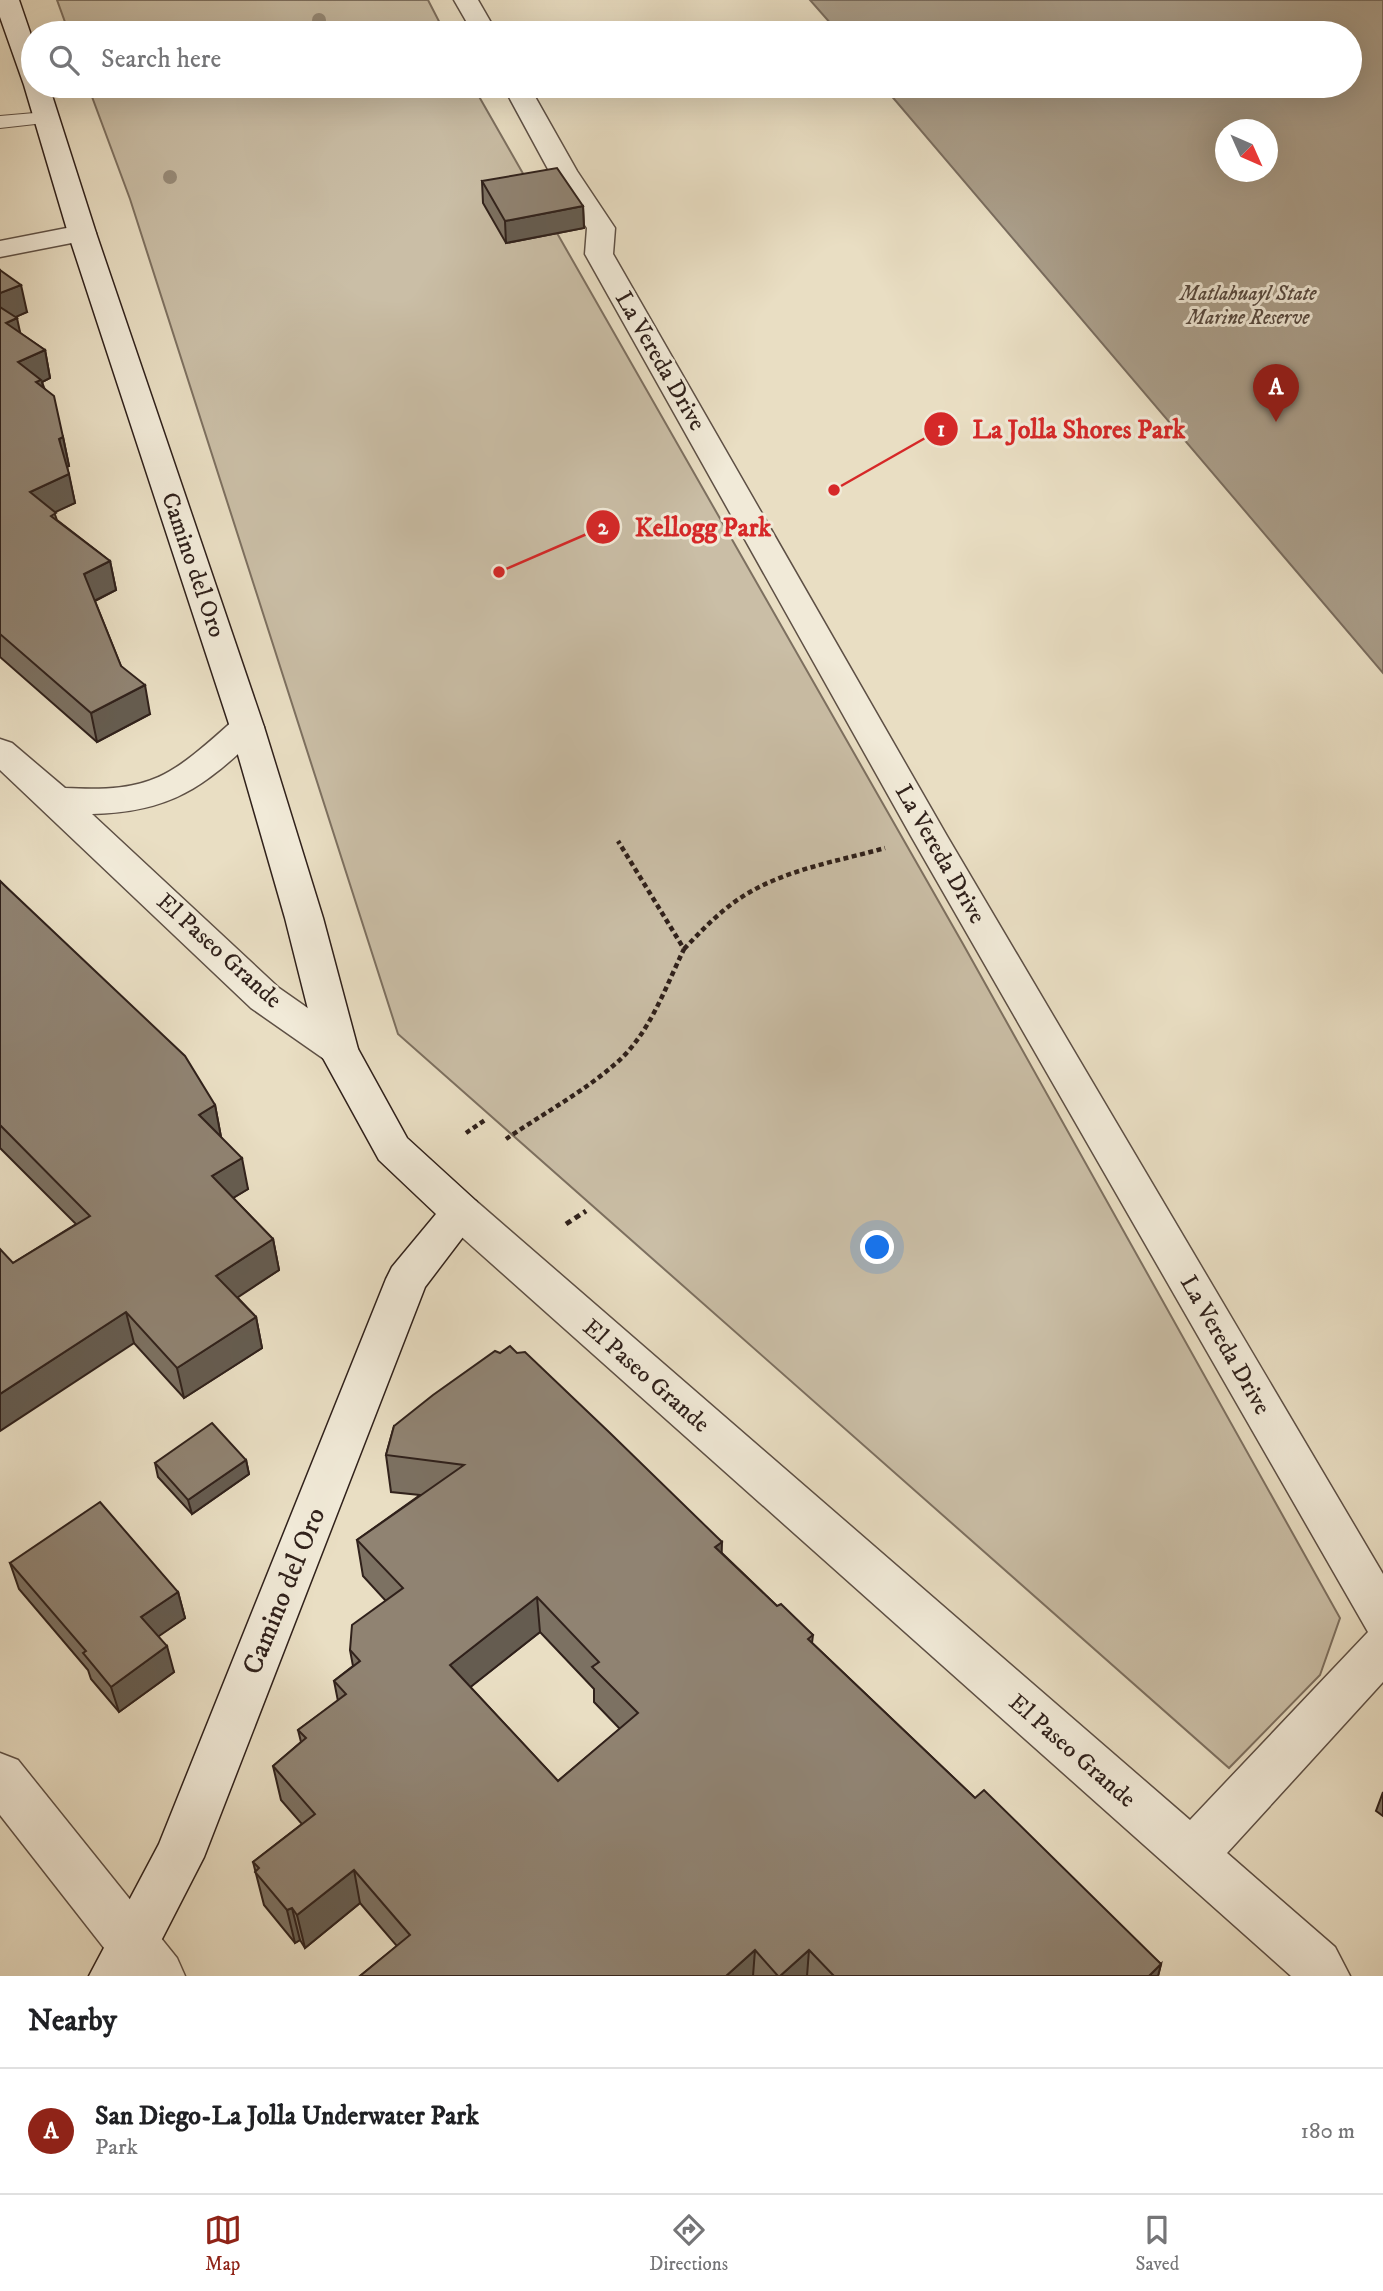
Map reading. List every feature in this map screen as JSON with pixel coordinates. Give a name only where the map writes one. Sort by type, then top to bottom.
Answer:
[{"type":"street","points":[[7,0],[21,43]]},
{"type":"street","points":[[466,0],[478,21]]},
{"type":"street","name":"Camino del Oro","points":[[40,98],[82,233],[247,727],[338,1049]]},
{"type":"street","name":"La Vereda Drive","points":[[523,98],[564,171],[601,228],[599,254],[929,836],[1383,1617]]},
{"type":"street","points":[[0,249],[82,233]]},
{"type":"street","points":[[56,800],[111,803],[141,800],[164,792],[194,775],[247,727]]},
{"type":"street","name":"El Paseo Grande","points":[[0,751],[56,800],[265,998],[338,1049],[393,1149],[461,1212],[1317,1965],[1324,1976]]},
{"type":"street","name":"Camino del Oro","points":[[136,1965],[407,1279],[461,1212]]},
{"type":"street","points":[[1191,1855],[1383,1648]]},
{"type":"street","points":[[0,1776],[136,1965]]},
{"type":"lane","points":[[0,122],[46,118]]},
{"type":"path","points":[[506,1139],[615,1065],[635,1042],[652,1016],[684,949],[720,912],[755,889],[793,875],[929,836]]},
{"type":"path","points":[[618,841],[684,949]]},
{"type":"path","points":[[466,1133],[485,1120]]},
{"type":"path","points":[[566,1224],[586,1211]]},
{"type":"shaded area","points":[[57,0],[428,0],[439,21],[65,21]]},
{"type":"shaded area","name":"Matlahuayl State Marine Reserve","points":[[810,0],[1383,0],[1383,673],[893,98],[1362,98],[1362,21],[828,21]]},
{"type":"shaded area","points":[[92,98],[480,98],[963,944],[1340,1618],[1320,1675],[1229,1768],[398,1034],[130,199]]},
{"type":"building","points":[[557,168],[583,206],[505,221],[482,181]]},
{"type":"building","points":[[0,270],[21,285],[0,293]]},
{"type":"building","points":[[0,307],[17,318],[6,323],[45,350],[18,362],[41,380],[36,382],[54,396],[63,437],[59,439],[69,474],[30,492],[56,513],[51,516],[110,561],[84,574],[121,666],[145,685],[91,713],[0,634]]},
{"type":"building","points":[[0,881],[185,1056],[215,1105],[199,1115],[242,1158],[212,1176],[273,1239],[216,1276],[256,1317],[177,1368],[126,1312],[0,1394],[0,1249],[13,1263],[90,1216],[0,1125]]},
{"type":"building","points":[[510,1346],[517,1353],[525,1352],[722,1542],[715,1547],[777,1606],[781,1604],[813,1635],[808,1639],[975,1798],[984,1790],[1161,1964],[1149,1976],[834,1976],[809,1950],[778,1976],[755,1950],[726,1976],[360,1976],[410,1935],[354,1870],[297,1915],[292,1908],[287,1910],[255,1872],[259,1868],[253,1862],[315,1814],[273,1766],[306,1738],[298,1730],[346,1694],[334,1681],[360,1661],[350,1650],[352,1625],[403,1588],[357,1540],[464,1465],[386,1455],[394,1426],[495,1351],[500,1353]],"holes":[[[537,1597],[599,1662],[592,1667],[638,1713],[558,1781],[450,1665]]]},
{"type":"building","points":[[212,1423],[246,1460],[188,1500],[155,1463]]},
{"type":"building","points":[[100,1502],[178,1592],[141,1617],[167,1646],[111,1687],[83,1653],[86,1651],[10,1563]]},
{"type":"place","name":"San Diego-La Jolla Underwater Park","points":[[1276,422]]},
{"type":"place","name":"La Jolla Shores Park","points":[[834,490]]},
{"type":"place","name":"Kellogg Park","points":[[499,572]]}]
